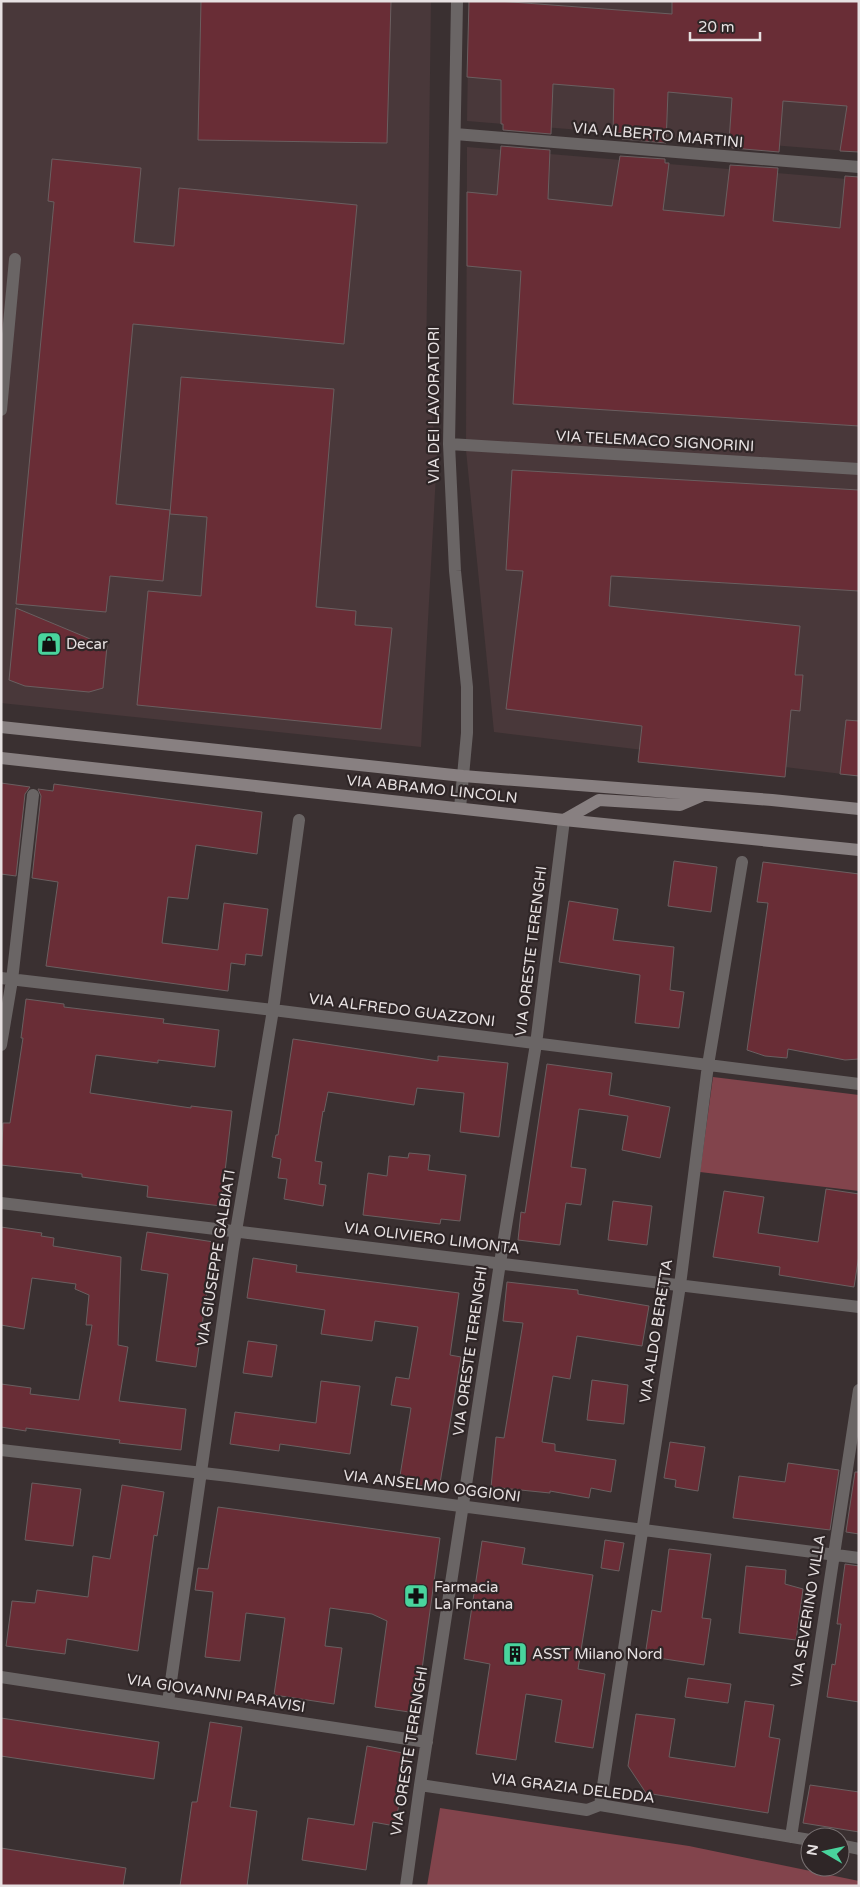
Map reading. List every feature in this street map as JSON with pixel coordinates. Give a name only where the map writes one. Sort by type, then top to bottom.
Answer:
[{"type":"main road","name":"VIA ABRAMO LINCOLN","points":[[1,727],[463,776],[706,794],[859,809]]},
{"type":"main road","name":"VIA ABRAMO LINCOLN","points":[[1,758],[564,820],[859,850]]},
{"type":"main road","points":[[564,820],[599,800],[680,805],[706,794]]},
{"type":"street","name":"VIA DEI LAVORATORI","points":[[457,1],[449,444],[454,562],[467,687],[468,733],[460,808]]},
{"type":"street","name":"VIA ALBERTO MARTINI","points":[[455,134],[859,167]]},
{"type":"street","points":[[1,410],[15,259]]},
{"type":"street","name":"VIA TELEMACO SIGNORINI","points":[[449,444],[859,470]]},
{"type":"street","points":[[1,1045],[6,979],[33,795]]},
{"type":"street","name":"VIA GIUSEPPE GALBIATI","points":[[168,1702],[236,1231],[273,1010],[299,820]]},
{"type":"street","name":"VIA ORESTE TERENGHI","points":[[406,1886],[426,1742],[536,1044],[564,820]]},
{"type":"street","name":"VIA ALDO BERETTA","points":[[600,1805],[680,1285],[708,1066],[742,862]]},
{"type":"street","name":"VIA ALFREDO GUAZZONI","points":[[6,979],[273,1010],[859,1084]]},
{"type":"street","name":"VIA OLIVIERO LIMONTA","points":[[1,1203],[859,1307]]},
{"type":"street","name":"VIA SEVERINO VILLA","points":[[791,1837],[859,1390]]},
{"type":"street","name":"VIA ANSELMO OGGIONI","points":[[1,1450],[201,1472],[859,1558]]},
{"type":"street","name":"VIA GIOVANNI PARAVISI","points":[[1,1677],[426,1742]]},
{"type":"street","name":"VIA GRAZIA DELEDDA","points":[[420,1784],[587,1810],[600,1805],[800,1838]]},
{"type":"shaded area","points":[[1,1],[431,1],[426,368],[437,456],[421,747],[1,703]]},
{"type":"shaded area","points":[[469,1],[859,1],[859,152],[467,121]]},
{"type":"shaded area","points":[[467,147],[859,180],[859,776],[494,732],[466,450]]},
{"type":"shaded area","points":[[713,1077],[859,1095],[859,1191],[700,1172]]},
{"type":"shaded area","points":[[440,1808],[689,1846],[800,1869],[800,1877],[840,1877],[859,1881],[859,1886],[427,1886]]},
{"type":"building","points":[[201,1],[391,1],[387,143],[198,140]]},
{"type":"building","points":[[469,1],[498,1],[672,14],[672,1],[859,1],[859,152],[840,151],[847,106],[783,101],[779,152],[732,148],[732,142],[729,142],[732,98],[668,92],[666,143],[622,139],[623,133],[613,133],[614,89],[553,84],[551,134],[503,130],[503,124],[501,124],[501,80],[467,77]]},
{"type":"building","points":[[501,146],[550,150],[548,199],[612,206],[620,156],[665,159],[665,163],[669,163],[663,210],[724,216],[730,165],[778,168],[773,221],[840,228],[845,176],[859,177],[859,426],[513,404],[521,271],[467,266],[467,192],[497,195]]},
{"type":"building","points":[[52,159],[141,168],[134,242],[174,246],[179,188],[357,205],[344,344],[133,324],[116,504],[170,510],[163,581],[110,576],[106,612],[16,604],[54,202],[48,201]]},
{"type":"building","points":[[181,377],[334,389],[316,607],[356,611],[355,625],[392,628],[381,729],[137,705],[148,591],[201,596],[207,517],[170,514]]},
{"type":"building","points":[[512,470],[859,490],[859,591],[611,576],[609,606],[800,626],[795,675],[803,675],[800,711],[791,710],[785,777],[638,762],[642,726],[506,709],[523,571],[506,570]]},
{"type":"building","points":[[16,608],[107,646],[103,688],[89,692],[25,686],[9,680]]},
{"type":"building","points":[[846,720],[859,721],[859,776],[840,774]]},
{"type":"building","points":[[1,783],[30,787],[25,794],[16,876],[1,874]]},
{"type":"building","points":[[54,784],[262,812],[257,854],[196,845],[188,899],[168,897],[162,943],[218,950],[224,903],[268,909],[262,956],[246,954],[245,965],[231,963],[228,991],[46,966],[58,882],[32,878],[41,796],[38,789],[53,791]]},
{"type":"building","points":[[674,861],[717,867],[711,912],[668,906]]},
{"type":"building","points":[[763,862],[859,874],[859,1059],[845,1060],[788,1049],[787,1058],[765,1056],[747,1050],[768,903],[757,902]]},
{"type":"building","points":[[569,901],[618,909],[613,940],[674,947],[670,990],[684,992],[679,1028],[635,1023],[640,975],[559,962]]},
{"type":"building","points":[[26,999],[64,1004],[64,1007],[164,1019],[163,1023],[219,1030],[215,1067],[158,1060],[158,1063],[96,1055],[90,1093],[191,1108],[191,1106],[232,1111],[221,1206],[147,1197],[148,1186],[82,1177],[82,1174],[1,1165],[3,1123],[10,1123],[23,1038],[21,1038]]},
{"type":"building","points":[[293,1039],[438,1061],[438,1056],[508,1063],[499,1137],[460,1132],[464,1093],[417,1088],[414,1105],[328,1092],[315,1161],[322,1162],[319,1184],[326,1185],[323,1206],[284,1199],[287,1179],[278,1178],[281,1159],[272,1157],[276,1135],[278,1135]]},
{"type":"building","points":[[547,1064],[612,1073],[609,1095],[670,1107],[660,1158],[622,1150],[628,1116],[579,1109],[571,1167],[586,1169],[581,1205],[566,1203],[560,1245],[518,1240],[521,1212],[525,1213]]},
{"type":"building","points":[[409,1153],[430,1155],[428,1170],[466,1175],[460,1221],[441,1219],[440,1224],[363,1215],[368,1173],[387,1176],[389,1156],[408,1158]]},
{"type":"building","points":[[826,1189],[859,1194],[859,1255],[854,1287],[779,1275],[780,1267],[713,1257],[724,1191],[764,1197],[758,1233],[818,1242]]},
{"type":"building","points":[[613,1201],[652,1206],[647,1245],[608,1240]]},
{"type":"building","points":[[1,1227],[42,1233],[41,1236],[54,1238],[53,1246],[121,1257],[118,1345],[128,1347],[119,1401],[186,1409],[181,1450],[119,1443],[120,1440],[26,1428],[26,1431],[1,1427],[1,1384],[31,1388],[30,1394],[79,1400],[92,1325],[86,1325],[89,1295],[75,1289],[76,1284],[32,1278],[24,1329],[1,1325]]},
{"type":"building","points":[[147,1232],[214,1242],[196,1367],[156,1361],[168,1274],[141,1270]]},
{"type":"building","points":[[253,1258],[297,1265],[296,1272],[459,1293],[450,1355],[461,1357],[439,1489],[399,1482],[411,1408],[391,1405],[396,1377],[409,1379],[418,1327],[375,1321],[372,1341],[321,1334],[325,1310],[247,1298]]},
{"type":"building","points":[[507,1282],[578,1290],[578,1294],[649,1306],[642,1346],[577,1336],[570,1379],[553,1376],[542,1442],[555,1444],[555,1451],[616,1460],[611,1492],[591,1488],[589,1498],[550,1491],[550,1493],[491,1487],[496,1437],[504,1438],[523,1323],[503,1321]]},
{"type":"building","points":[[248,1341],[277,1345],[272,1377],[243,1373]]},
{"type":"building","points":[[592,1380],[628,1385],[624,1424],[587,1420]]},
{"type":"building","points":[[321,1381],[360,1386],[350,1454],[280,1444],[279,1451],[230,1444],[235,1412],[316,1423]]},
{"type":"building","points":[[670,1442],[705,1447],[698,1491],[675,1487],[676,1480],[664,1478]]},
{"type":"building","points":[[788,1463],[839,1470],[830,1530],[733,1518],[739,1476],[785,1482]]},
{"type":"building","points":[[855,1472],[859,1472],[859,1534],[846,1532]]},
{"type":"building","points":[[32,1483],[81,1489],[73,1546],[25,1540]]},
{"type":"building","points":[[122,1485],[164,1492],[157,1536],[154,1535],[138,1651],[67,1639],[65,1654],[6,1646],[12,1601],[35,1603],[37,1590],[88,1597],[93,1556],[110,1559]]},
{"type":"building","points":[[218,1507],[440,1538],[416,1713],[375,1707],[387,1621],[372,1614],[330,1608],[325,1646],[342,1648],[334,1704],[274,1695],[285,1618],[246,1613],[240,1661],[205,1657],[213,1592],[195,1590],[198,1568],[208,1569]]},
{"type":"building","points":[[605,1540],[624,1543],[619,1571],[601,1568]]},
{"type":"building","name":"ASST Milano Nord","points":[[482,1541],[525,1548],[522,1564],[593,1575],[578,1669],[605,1674],[593,1748],[555,1742],[562,1700],[526,1694],[516,1760],[476,1754],[490,1664],[464,1659]]},
{"type":"building","points":[[669,1549],[711,1554],[702,1618],[711,1619],[704,1665],[645,1656],[652,1610],[661,1612]]},
{"type":"building","points":[[845,1564],[859,1566],[859,1702],[827,1697],[832,1664],[835,1665],[841,1624],[837,1624]]},
{"type":"building","points":[[746,1566],[786,1570],[785,1584],[803,1589],[796,1640],[739,1633]]},
{"type":"building","points":[[688,1678],[731,1684],[728,1703],[685,1697]]},
{"type":"building","points":[[745,1701],[774,1705],[769,1737],[780,1739],[768,1813],[646,1793],[628,1766],[636,1714],[675,1719],[669,1757],[735,1767]]},
{"type":"building","points":[[1,1718],[159,1742],[154,1779],[1,1756]]},
{"type":"building","points":[[210,1722],[242,1727],[230,1807],[257,1811],[247,1886],[180,1886],[192,1802],[197,1802]]},
{"type":"building","points":[[367,1746],[408,1754],[395,1826],[373,1822],[366,1870],[302,1860],[308,1818],[354,1825]]},
{"type":"building","points":[[810,1785],[859,1792],[859,1832],[850,1831],[850,1827],[828,1827],[803,1823]]},
{"type":"building","points":[[1,1848],[126,1868],[123,1886],[1,1886]]},
{"type":"place","name":"Decar","points":[[49,644]]},
{"type":"place","name":"Farmacia La Fontana","points":[[416,1596]]},
{"type":"place","name":"ASST Milano Nord","points":[[515,1654]]}]
